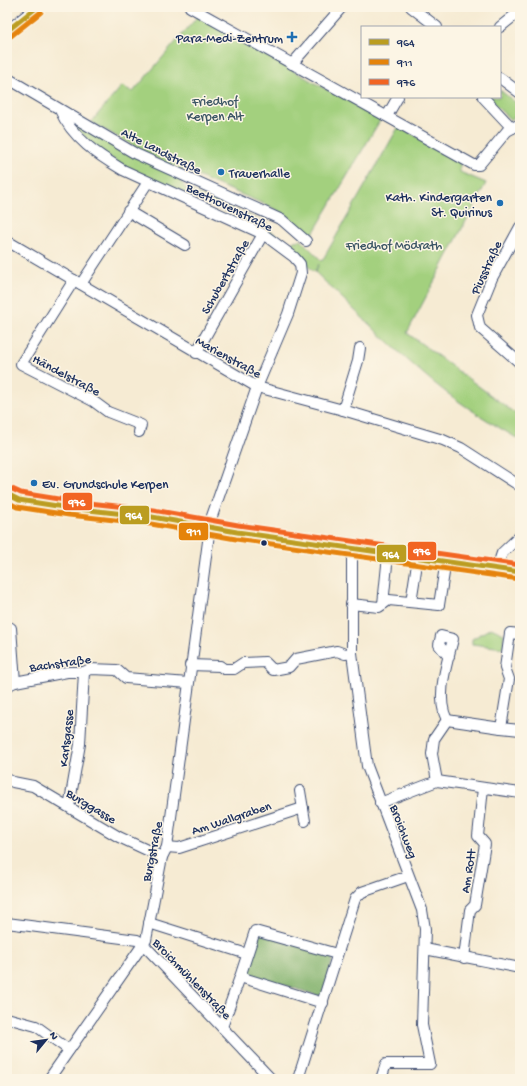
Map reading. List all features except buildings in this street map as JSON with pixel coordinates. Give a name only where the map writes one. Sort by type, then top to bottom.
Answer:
[{"type":"main road","points":[[7,494],[19,500],[70,508],[152,517],[210,528],[520,572]]},
{"type":"street","points":[[7,31],[37,7]]},
{"type":"street","points":[[190,7],[474,165],[479,165],[502,136],[516,126],[484,98]]},
{"type":"street","points":[[292,64],[342,7]]},
{"type":"street","points":[[411,7],[435,26]]},
{"type":"street","points":[[501,26],[520,11]]},
{"type":"street","name":"Alte Landstraße","points":[[7,78],[136,154],[168,170],[282,220],[306,242]]},
{"type":"street","points":[[501,79],[520,93]]},
{"type":"street","points":[[388,116],[397,98]]},
{"type":"street","name":"Beethovenstraße","points":[[60,110],[71,130],[101,157],[148,182],[263,234],[294,257],[300,264],[301,273],[288,314],[257,388],[211,519],[210,528]]},
{"type":"street","points":[[77,282],[148,182]]},
{"type":"street","points":[[128,211],[185,245]]},
{"type":"street","name":"Piusstraße","points":[[520,227],[492,278],[477,315],[480,328],[520,363]]},
{"type":"street","name":"Schubertstraße","points":[[196,353],[263,234]]},
{"type":"street","name":"Marienstraße","points":[[7,241],[257,388],[343,410],[443,440],[461,448],[520,486]]},
{"type":"street","name":"Händelstraße","points":[[77,282],[21,364],[93,401],[108,412],[141,425],[138,432]]},
{"type":"street","points":[[343,410],[358,361],[360,348]]},
{"type":"street","name":"Burgstraße","points":[[49,1079],[93,1018],[143,944],[149,923],[162,857],[167,847],[190,665],[210,528]]},
{"type":"street","points":[[497,568],[502,553],[520,536]]},
{"type":"street","name":"Broichweg","points":[[352,547],[352,653],[367,766],[422,910],[426,929],[422,1025],[430,1064],[386,1064],[381,1079]]},
{"type":"street","points":[[383,604],[387,565]]},
{"type":"street","points":[[411,602],[416,570]]},
{"type":"street","points":[[351,604],[379,607],[389,600],[439,604],[444,573]]},
{"type":"street","points":[[7,626],[11,628],[11,684]]},
{"type":"street","points":[[501,728],[509,678],[505,668],[510,633],[520,634]]},
{"type":"street","points":[[190,665],[220,666],[224,669],[234,669],[243,663],[265,662],[273,670],[289,667],[296,659],[337,651],[345,654],[352,653]]},
{"type":"street","points":[[447,720],[442,710],[442,693],[449,657]]},
{"type":"street","name":"Bachstraße","points":[[11,684],[67,672],[84,672],[90,669],[117,670],[126,678],[188,684]]},
{"type":"street","name":"Karlsgasse","points":[[70,807],[80,744],[84,672]]},
{"type":"street","points":[[447,720],[520,730]]},
{"type":"street","points":[[438,781],[432,754],[434,739],[447,720]]},
{"type":"street","name":"Burggasse","points":[[7,779],[13,782],[33,786],[119,837],[162,857]]},
{"type":"street","points":[[380,803],[438,781],[520,793]]},
{"type":"street","name":"Am Rott","points":[[464,958],[470,910],[475,905],[485,844],[478,836],[483,788]]},
{"type":"street","points":[[300,791],[305,821]]},
{"type":"street","name":"Am Wallgraben","points":[[167,847],[179,848],[303,808]]},
{"type":"street","points":[[298,1079],[355,899],[362,892],[408,876]]},
{"type":"street","name":"Broichmühlenstraße","points":[[7,923],[137,940],[143,944],[270,1079]]},
{"type":"street","points":[[149,923],[247,954]]},
{"type":"street","points":[[222,1027],[256,931],[337,954]]},
{"type":"street","points":[[425,950],[520,968]]},
{"type":"street","points":[[240,978],[323,1002]]},
{"type":"street","points":[[7,1018],[36,1026],[69,1050]]},
{"type":"green space","name":"Friedhof Kerpen Alt","points":[[198,16],[322,87],[382,117],[311,237],[289,217],[271,207],[157,159],[91,122],[122,86],[133,92]]},
{"type":"green space","points":[[501,91],[520,106],[520,112],[511,120],[487,98],[501,98]]},
{"type":"green space","name":"Friedhof Mödrath","points":[[70,120],[179,178],[185,188],[267,224],[265,227],[290,245],[294,241],[301,240],[322,261],[399,126],[460,162],[460,172],[486,183],[407,333],[520,417],[520,440],[465,406],[418,369],[315,272],[319,264],[314,272],[298,256],[264,229],[231,213],[127,169],[95,147],[69,121]]},
{"type":"green space","points":[[491,628],[504,634],[503,648],[472,644],[472,639]]},
{"type":"green space","points":[[261,930],[335,952],[322,997],[246,973]]},
{"type":"transit line","name":"964","points":[[7,31],[37,7]]},
{"type":"transit line","name":"911","points":[[11,36],[41,12]]},
{"type":"transit line","name":"976","points":[[10,488],[21,493],[71,501],[153,510],[238,525],[520,565]]},
{"type":"transit line","name":"964","points":[[7,494],[19,500],[70,508],[152,517],[237,532],[520,572]]},
{"type":"transit line","name":"911","points":[[7,502],[17,507],[69,515],[151,524],[236,539],[519,579]]},
{"type":"place","name":"Para-Medi-Zentrum","points":[[292,37]]},
{"type":"place","name":"Trauerhalle","points":[[221,172]]},
{"type":"place","name":"Kath. Kindergarten St. Quirinus","points":[[500,203]]},
{"type":"place","name":"Ev. Grundschule Kerpen","points":[[34,483]]}]
